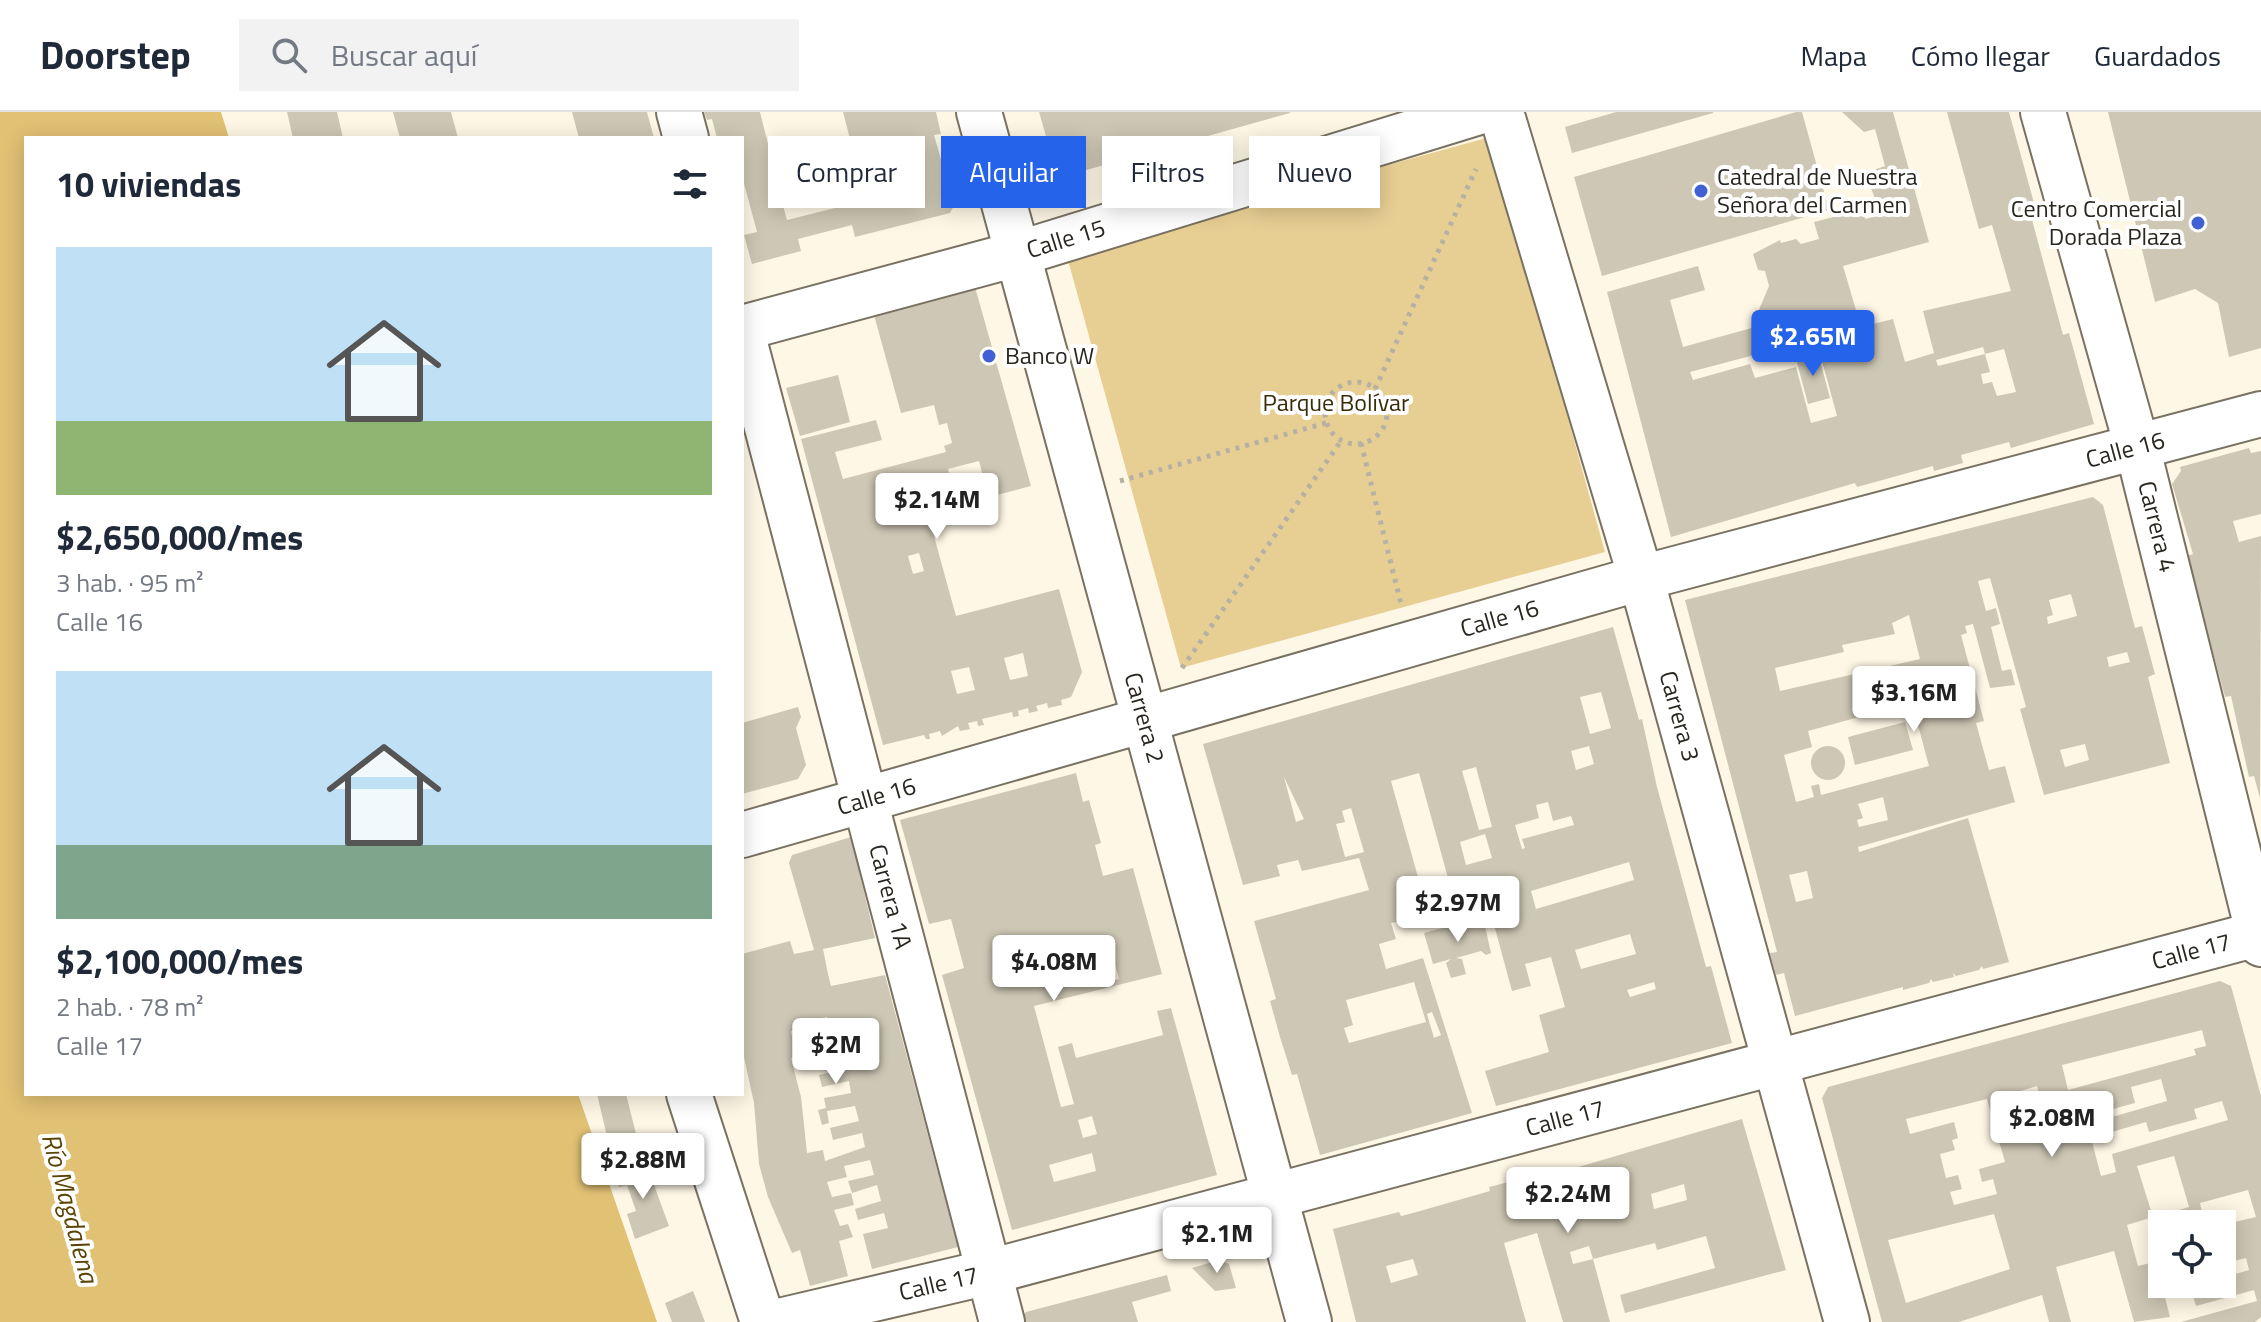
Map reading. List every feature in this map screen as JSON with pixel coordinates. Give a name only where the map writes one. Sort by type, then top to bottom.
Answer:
[{"type":"street","points":[[679,112],[685,136]]},
{"type":"street","name":"Carrera 2","points":[[979,112],[1080,491],[1168,715],[1274,1197],[1309,1322]]},
{"type":"street","name":"Calle 15","points":[[744,329],[1017,254],[1479,112]]},
{"type":"street","name":"Carrera 3","points":[[1501,112],[1641,578],[1847,1322]]},
{"type":"street","name":"Carrera 4","points":[[2043,112],[2138,450],[2260,937]]},
{"type":"street","name":"Carrera 1A","points":[[744,338],[1002,1322]]},
{"type":"street","name":"Calle 16","points":[[744,834],[866,797],[1168,715],[1641,578],[2138,450],[2261,414]]},
{"type":"street","name":"Calle 17","points":[[775,1322],[989,1272],[2260,937]]},
{"type":"street","points":[[690,1096],[763,1322]]},
{"type":"path","points":[[1375,389],[1477,165]]},
{"type":"path","points":[[1361,382],[1375,389],[1386,403],[1387,418],[1376,437],[1361,443],[1341,441],[1326,423],[1328,399],[1346,383],[1361,382]]},
{"type":"path","points":[[1080,491],[1326,423]]},
{"type":"path","points":[[1168,715],[1181,668],[1341,441]]},
{"type":"path","points":[[1361,443],[1412,644]]},
{"type":"green space","name":"Parque Bolívar","points":[[1490,137],[1605,552],[1181,668],[1066,253],[1249,203],[1249,208],[1380,208],[1380,167]]},
{"type":"water","name":"Río Magdalena","points":[[0,112],[221,112],[228,136],[24,136],[24,1096],[579,1096],[657,1322],[0,1322]]},
{"type":"building","points":[[287,112],[337,112],[343,136],[293,136]]},
{"type":"building","points":[[393,112],[451,112],[457,136],[399,136]]},
{"type":"building","points":[[572,112],[647,112],[653,136],[578,136]]},
{"type":"building","points":[[704,112],[760,112],[768,144],[768,208],[784,208],[787,220],[835,208],[925,208],[925,136],[849,136],[843,112],[936,112],[941,134],[934,135],[941,160],[941,208],[953,208],[950,213],[855,237],[852,225],[798,239],[801,251],[752,264],[744,235],[757,232],[744,183],[744,136],[716,136],[712,119],[707,120]]},
{"type":"building","points":[[1039,112],[1290,112],[1208,136],[1102,136],[1102,166],[1086,170],[1086,136],[1046,136]]},
{"type":"building","points":[[1616,112],[1713,113],[1572,153],[1565,127]]},
{"type":"building","name":"Catedral de Nuestra Señora del Carmen","points":[[1802,112],[1829,210],[1602,276],[1574,177]]},
{"type":"building","points":[[1842,112],[1893,112],[1929,242],[1843,266],[1861,327],[1893,319],[1905,362],[1934,353],[1923,311],[2011,291],[1992,225],[1979,229],[1947,112],[2009,112],[2037,214],[2031,216],[2063,335],[2069,333],[2094,424],[2011,448],[2009,442],[1961,455],[1963,463],[1934,471],[1933,466],[1857,487],[1855,483],[1671,537],[1607,292],[1698,266],[1705,290],[1670,300],[1683,347],[1766,324],[1773,350],[1690,372],[1693,380],[1750,364],[1755,378],[1796,367],[1811,423],[1837,416],[1818,346],[1782,355],[1773,324],[1758,312],[1769,286],[1765,271],[1758,270],[1753,254],[1780,240],[1781,243],[1796,239],[1801,244],[1819,239],[1814,222],[1841,215],[1840,210],[1861,204],[1865,219],[1881,215],[1871,188],[1876,187],[1873,177],[1876,169],[1885,166],[1875,129],[1864,132]],"holes":[[[1983,347],[1985,354],[1938,366],[1936,360]],[[2004,349],[2016,392],[1997,396],[1992,382],[1983,384],[1981,374],[1990,372],[1985,354]]]},
{"type":"building","name":"Centro Comercial Dorada Plaza","points":[[2108,112],[2261,112],[2261,348],[2229,357],[2218,303],[2195,289],[2155,302]]},
{"type":"building","points":[[975,287],[1031,486],[928,513],[920,512],[916,499],[898,504],[904,524],[929,518],[956,616],[1059,589],[1082,672],[1071,697],[1061,700],[1062,705],[1048,708],[1047,703],[1036,706],[1038,711],[1029,713],[1028,708],[1018,711],[1019,716],[1013,717],[1012,712],[982,719],[984,725],[978,726],[977,721],[968,723],[970,729],[960,731],[958,726],[942,736],[940,731],[929,734],[930,739],[924,735],[883,745],[801,439],[876,420],[882,440],[835,452],[843,479],[946,452],[944,446],[952,443],[947,423],[939,425],[934,405],[901,413],[874,315]],"holes":[[[979,461],[984,480],[953,489],[948,469]],[[919,553],[924,571],[913,574],[908,556]],[[1023,653],[1028,676],[1010,680],[1004,658]],[[969,667],[975,690],[957,694],[951,671]]]},
{"type":"building","points":[[1818,353],[1830,398],[1808,404],[1796,359]]},
{"type":"building","points":[[838,375],[850,422],[800,436],[786,388]]},
{"type":"building","points":[[2249,448],[2251,453],[2261,451],[2261,514],[2233,521],[2239,542],[2261,536],[2260,798],[2254,776],[2249,777],[2231,696],[2225,697],[2187,556],[2193,554],[2172,484],[2181,471],[2180,467]]},
{"type":"building","points":[[2093,497],[2103,505],[2135,628],[2142,626],[2155,674],[2148,677],[2170,763],[2044,795],[2020,709],[2026,707],[1990,578],[1978,581],[1986,611],[1996,608],[2000,624],[1991,627],[2002,671],[2011,669],[2015,685],[1990,688],[1973,624],[1965,626],[1967,633],[1961,635],[1984,721],[1976,723],[1989,770],[2005,766],[2015,802],[1858,847],[1859,852],[1968,818],[2009,962],[1983,969],[1982,966],[1979,970],[1956,976],[1953,973],[1954,977],[1933,982],[1931,979],[1929,983],[1795,1016],[1784,973],[1776,975],[1772,961],[1770,953],[1777,952],[1685,600]],"holes":[[[2071,594],[2077,616],[2048,624],[2047,617],[2053,615],[2049,600]],[[1909,615],[1920,659],[1780,691],[1775,668],[1844,652],[1842,645],[1895,634],[1892,623]],[[2127,652],[2130,662],[2109,667],[2107,657]],[[1955,675],[1964,707],[1946,712],[1938,680]],[[1926,681],[1930,698],[1912,703],[1929,766],[1821,795],[1819,784],[1811,786],[1814,797],[1796,802],[1784,755],[1812,747],[1808,731],[1914,702],[1909,686]],[[2085,744],[2089,760],[2065,767],[2060,750]],[[1883,797],[1888,820],[1859,827],[1857,820],[1863,818],[1858,804]],[[1807,871],[1813,898],[1796,902],[1789,875]]]},
{"type":"building","points":[[1613,627],[1639,720],[1642,719],[1657,787],[1706,967],[1711,966],[1732,1043],[1496,1106],[1485,1071],[1549,1052],[1539,1015],[1565,1007],[1551,957],[1525,964],[1531,986],[1512,991],[1487,899],[1456,907],[1419,773],[1391,781],[1429,916],[1391,923],[1396,939],[1379,944],[1386,969],[1423,958],[1472,1113],[1320,1155],[1297,1074],[1292,1075],[1280,1037],[1270,1001],[1276,999],[1254,921],[1369,890],[1359,858],[1302,871],[1298,860],[1277,865],[1280,876],[1243,885],[1203,744]],"holes":[[[1601,692],[1611,728],[1590,734],[1580,697]],[[1589,746],[1594,764],[1576,770],[1571,751]],[[1476,767],[1492,827],[1479,830],[1462,771]],[[1284,777],[1304,819],[1296,822]],[[1548,802],[1553,821],[1571,816],[1574,825],[1522,839],[1525,848],[1522,849],[1515,825],[1539,818],[1536,805]],[[1351,808],[1364,852],[1345,857],[1336,824],[1345,822],[1342,811]],[[1485,834],[1492,858],[1466,865],[1460,842]],[[1629,862],[1634,880],[1536,909],[1531,891]],[[1630,934],[1636,954],[1581,969],[1575,950]],[[1414,982],[1426,1022],[1349,1043],[1344,1028],[1353,1025],[1346,1000]],[[1654,982],[1656,989],[1630,997],[1627,990]],[[1432,1012],[1441,1035],[1434,1038],[1427,1014]]]},
{"type":"building","points":[[798,707],[801,717],[796,728],[806,765],[798,779],[744,793],[744,722]]},
{"type":"building","points":[[1905,722],[1913,750],[1855,765],[1848,737]]},
{"type":"building","points":[[1828,746],[1840,751],[1845,763],[1840,775],[1828,780],[1816,775],[1811,763],[1816,751]]},
{"type":"building","points":[[1076,773],[1083,802],[1089,800],[1101,843],[1095,845],[1103,876],[1133,868],[1162,974],[1034,1006],[1061,1107],[1074,1104],[1058,1047],[1072,1043],[1076,1058],[1163,1035],[1157,1011],[1171,1008],[1217,1175],[1012,1230],[942,975],[964,968],[951,919],[929,924],[900,820]],"holes":[[[1082,937],[1093,980],[1075,985],[1066,952],[1060,953],[1058,944]],[[1111,949],[1119,979],[1102,983],[1094,954]],[[1092,1116],[1097,1134],[1083,1138],[1078,1120]],[[1092,1153],[1096,1171],[1054,1182],[1049,1165]]]},
{"type":"building","points":[[851,837],[875,938],[823,949],[831,986],[885,975],[958,1247],[872,1269],[863,1234],[888,1228],[884,1213],[858,1220],[855,1209],[881,1201],[877,1185],[852,1193],[848,1181],[874,1175],[870,1160],[844,1166],[847,1177],[827,1182],[832,1197],[851,1193],[854,1205],[834,1210],[840,1226],[848,1224],[853,1237],[839,1241],[848,1276],[810,1286],[800,1250],[792,1253],[768,1197],[759,1164],[754,1103],[744,1057],[744,953],[790,941],[794,954],[814,950],[789,863],[792,855]],"holes":[[[827,1017],[832,1035],[856,1030],[863,1059],[844,1063],[845,1069],[819,1075],[822,1087],[849,1081],[851,1093],[824,1098],[826,1108],[818,1110],[822,1125],[829,1123],[827,1111],[855,1106],[859,1121],[830,1128],[833,1140],[862,1133],[865,1147],[825,1161],[823,1150],[807,1153],[801,1097],[791,1058],[815,1055],[816,1063],[839,1059],[835,1047],[794,1050],[791,1031],[808,1027],[807,1021]]]},
{"type":"building","points":[[1483,917],[1491,953],[1486,955],[1481,951],[1456,958],[1462,959],[1466,974],[1451,978],[1446,963],[1451,959],[1433,964],[1424,933]]},
{"type":"building","points":[[2220,981],[2231,986],[2261,1096],[2261,1317],[2255,1322],[2181,1322],[2257,1301],[2254,1290],[2236,1295],[2236,1274],[2249,1270],[2246,1258],[2236,1260],[2236,1222],[2256,1217],[2248,1190],[2200,1203],[2202,1210],[2179,1210],[2189,1207],[2174,1156],[2137,1166],[2151,1210],[2148,1210],[2148,1219],[2127,1225],[2138,1266],[2148,1264],[2148,1298],[2165,1298],[2170,1317],[2134,1322],[2114,1251],[2056,1267],[2071,1322],[2049,1322],[2042,1295],[1959,1322],[1882,1322],[1822,1098],[1828,1087]],"holes":[[[2202,1030],[2206,1046],[2194,1049],[2196,1055],[2068,1090],[2062,1065]],[[2161,1079],[2167,1101],[2078,1127],[2076,1119],[2135,1103],[2131,1087]],[[2037,1086],[2048,1127],[2015,1137],[2003,1096]],[[1987,1099],[2005,1162],[1979,1169],[1982,1182],[1993,1179],[1997,1194],[1954,1205],[1950,1192],[1962,1189],[1958,1175],[1946,1178],[1940,1154],[1955,1150],[1952,1140],[1958,1138],[1954,1122],[1910,1134],[1906,1119]],[[2222,1101],[2228,1120],[2112,1154],[2116,1172],[2101,1176],[2091,1138],[2146,1122],[2149,1132],[2197,1119],[2194,1109]],[[1994,1214],[2010,1269],[1906,1303],[1888,1240]]]},
{"type":"building","points":[[597,1096],[626,1096],[642,1158],[614,1166]]},
{"type":"building","points":[[1742,1119],[1786,1270],[1625,1313],[1620,1295],[1715,1268],[1706,1236],[1657,1250],[1655,1243],[1593,1259],[1610,1322],[1563,1322],[1537,1233],[1504,1243],[1526,1322],[1356,1322],[1333,1229],[1399,1212],[1401,1216],[1413,1213],[1490,1191],[1489,1187],[1548,1172],[1551,1175]],"holes":[[[1684,1184],[1687,1200],[1654,1209],[1651,1194]],[[1589,1246],[1593,1259],[1573,1264],[1570,1252]],[[1413,1259],[1418,1275],[1391,1283],[1386,1266]]]},
{"type":"building","points":[[646,1163],[669,1226],[635,1239],[627,1214],[636,1211],[627,1185],[619,1187],[614,1172]]},
{"type":"building","points":[[1219,1260],[1229,1264],[1236,1288],[1215,1291],[1192,1268]]},
{"type":"building","points":[[1167,1275],[1171,1291],[1132,1302],[1138,1322],[1018,1322],[1026,1312]]},
{"type":"building","points":[[693,1291],[705,1322],[672,1322],[665,1303]]},
{"type":"building","points":[[2194,1298],[2225,1298],[2196,1306]]},
{"type":"place","name":"Catedral de Nuestra Señora del Carmen","points":[[1701,191]]},
{"type":"place","name":"Centro Comercial Dorada Plaza","points":[[2198,223]]},
{"type":"place","name":"Banco W","points":[[989,356]]}]
